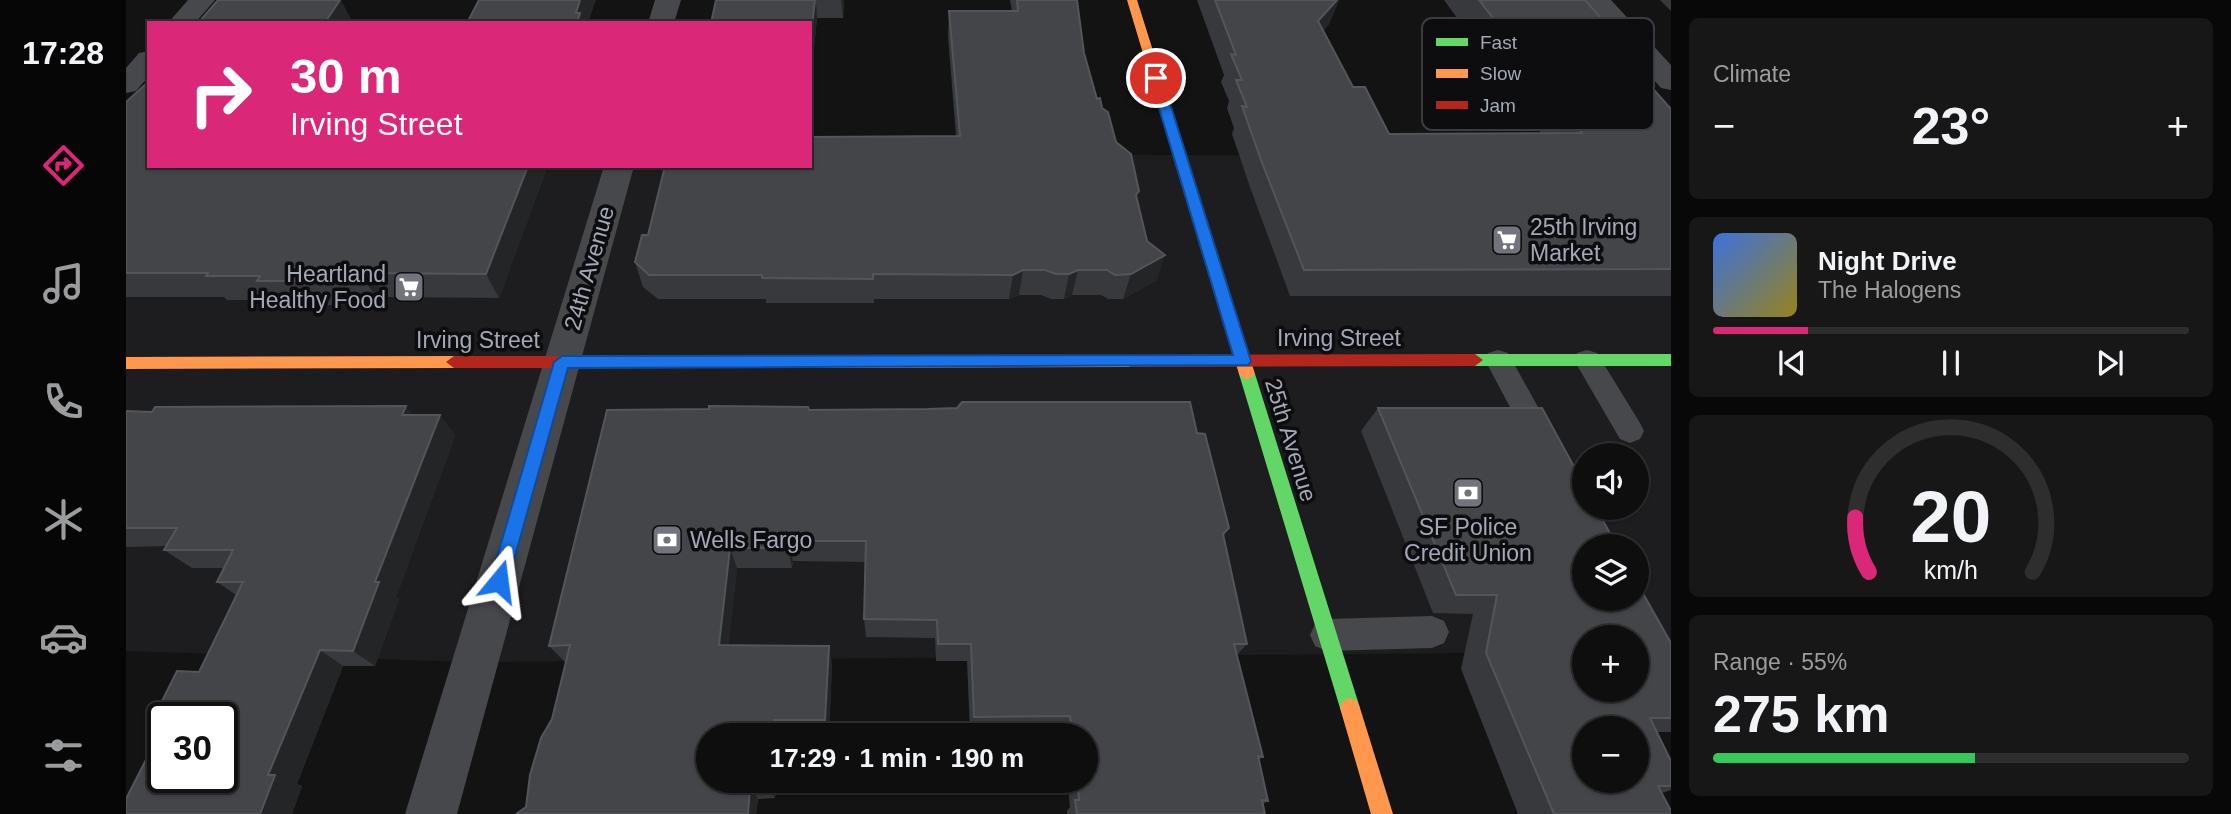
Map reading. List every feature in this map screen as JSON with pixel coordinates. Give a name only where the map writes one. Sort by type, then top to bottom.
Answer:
[{"type":"street","points":[[183,21],[202,0]]},
{"type":"street","points":[[662,21],[668,0]]},
{"type":"street","name":"25th Avenue","points":[[1132,0],[1382,814]]},
{"type":"street","points":[[1597,0],[1613,18]]},
{"type":"street","points":[[126,85],[147,62]]},
{"type":"street","points":[[1654,63],[1671,82]]},
{"type":"street","name":"24th Avenue","points":[[431,814],[618,168]]},
{"type":"street","name":"Irving Street","points":[[126,363],[1671,360]]},
{"type":"lane","points":[[1498,360],[1538,433]]},
{"type":"lane","points":[[1587,360],[1630,431]]},
{"type":"lane","points":[[1327,635],[1432,632]]},
{"type":"shaded area","points":[[126,146],[147,164],[147,168],[812,168],[812,152],[1671,159],[1671,651],[1649,642],[1649,625],[1572,625],[1572,652],[469,662],[126,651]]},
{"type":"building","points":[[218,0],[340,0],[326,21],[200,21]]},
{"type":"building","points":[[479,0],[580,0],[576,13],[580,13],[578,21],[468,21]]},
{"type":"building","points":[[716,0],[815,0],[812,26],[812,21],[711,21]]},
{"type":"building","points":[[1017,0],[1077,0],[1084,53],[1097,99],[1100,98],[1102,108],[1108,112],[1116,142],[1131,154],[1139,191],[1136,195],[1147,241],[1165,255],[1131,274],[1115,275],[1107,270],[1078,270],[1069,274],[1056,274],[1045,270],[1023,270],[1013,275],[873,274],[873,279],[649,275],[635,262],[642,235],[648,235],[665,168],[812,168],[812,137],[960,136],[949,11],[1018,11]]},
{"type":"building","points":[[1215,0],[1337,0],[1318,21],[1353,87],[1365,87],[1389,134],[1654,130],[1654,90],[1671,109],[1671,269],[1304,270],[1242,106],[1247,107],[1236,80],[1242,80],[1231,54],[1236,55]]},
{"type":"building","points":[[1479,0],[1585,0],[1601,18],[1493,18]]},
{"type":"building","points":[[147,83],[147,168],[527,168],[486,274],[369,273],[365,281],[257,281],[260,276],[126,273],[126,102]]},
{"type":"building","points":[[962,402],[1190,402],[1197,433],[1205,434],[1229,528],[1223,534],[1247,644],[1234,644],[1263,757],[1258,756],[1268,801],[1262,800],[1265,814],[1077,814],[1075,800],[1079,800],[1078,793],[1098,793],[1098,723],[1071,723],[1070,716],[974,717],[971,644],[938,644],[937,620],[864,619],[866,541],[788,541],[788,548],[730,548],[719,645],[829,646],[825,720],[696,723],[696,793],[750,793],[748,814],[516,814],[526,807],[530,775],[541,738],[552,719],[570,645],[549,646],[607,410],[709,409],[709,406],[808,407],[809,410],[957,408]]},
{"type":"building","points":[[406,406],[402,415],[440,415],[375,582],[379,582],[353,651],[320,650],[268,775],[275,775],[260,814],[126,814],[126,799],[147,758],[147,793],[238,793],[238,702],[162,702],[177,671],[199,672],[243,582],[217,582],[233,550],[164,550],[177,528],[126,528],[126,411],[152,412],[155,407]]},
{"type":"building","points":[[1378,408],[1542,408],[1572,463],[1572,520],[1603,520],[1610,534],[1572,534],[1572,611],[1649,611],[1649,604],[1671,643],[1671,718],[1650,718],[1671,761],[1671,786],[1658,786],[1671,814],[1554,814],[1486,653],[1497,595],[1456,595]]},
{"type":"traffic: fast","points":[[1475,360],[1671,360]]},
{"type":"traffic: fast","points":[[1247,374],[1350,708]]},
{"type":"traffic: slow","points":[[1132,0],[1247,374]]},
{"type":"traffic: slow","points":[[800,362],[1130,361]]},
{"type":"traffic: slow","points":[[126,363],[454,362]]},
{"type":"traffic: slow","points":[[1350,708],[1382,814]]},
{"type":"traffic: jam","points":[[1130,361],[1475,360]]},
{"type":"traffic: jam","points":[[454,362],[800,362]]},
{"type":"place","name":"25th Irving Market","points":[[1507,240]]},
{"type":"place","name":"Heartland Healthy Food","points":[[409,287]]},
{"type":"place","name":"SF Police Credit Union","points":[[1468,493]]},
{"type":"place","name":"Wells Fargo","points":[[667,540]]},
{"type":"route","points":[[499,581],[562,362],[1243,361],[1156,78]]}]
